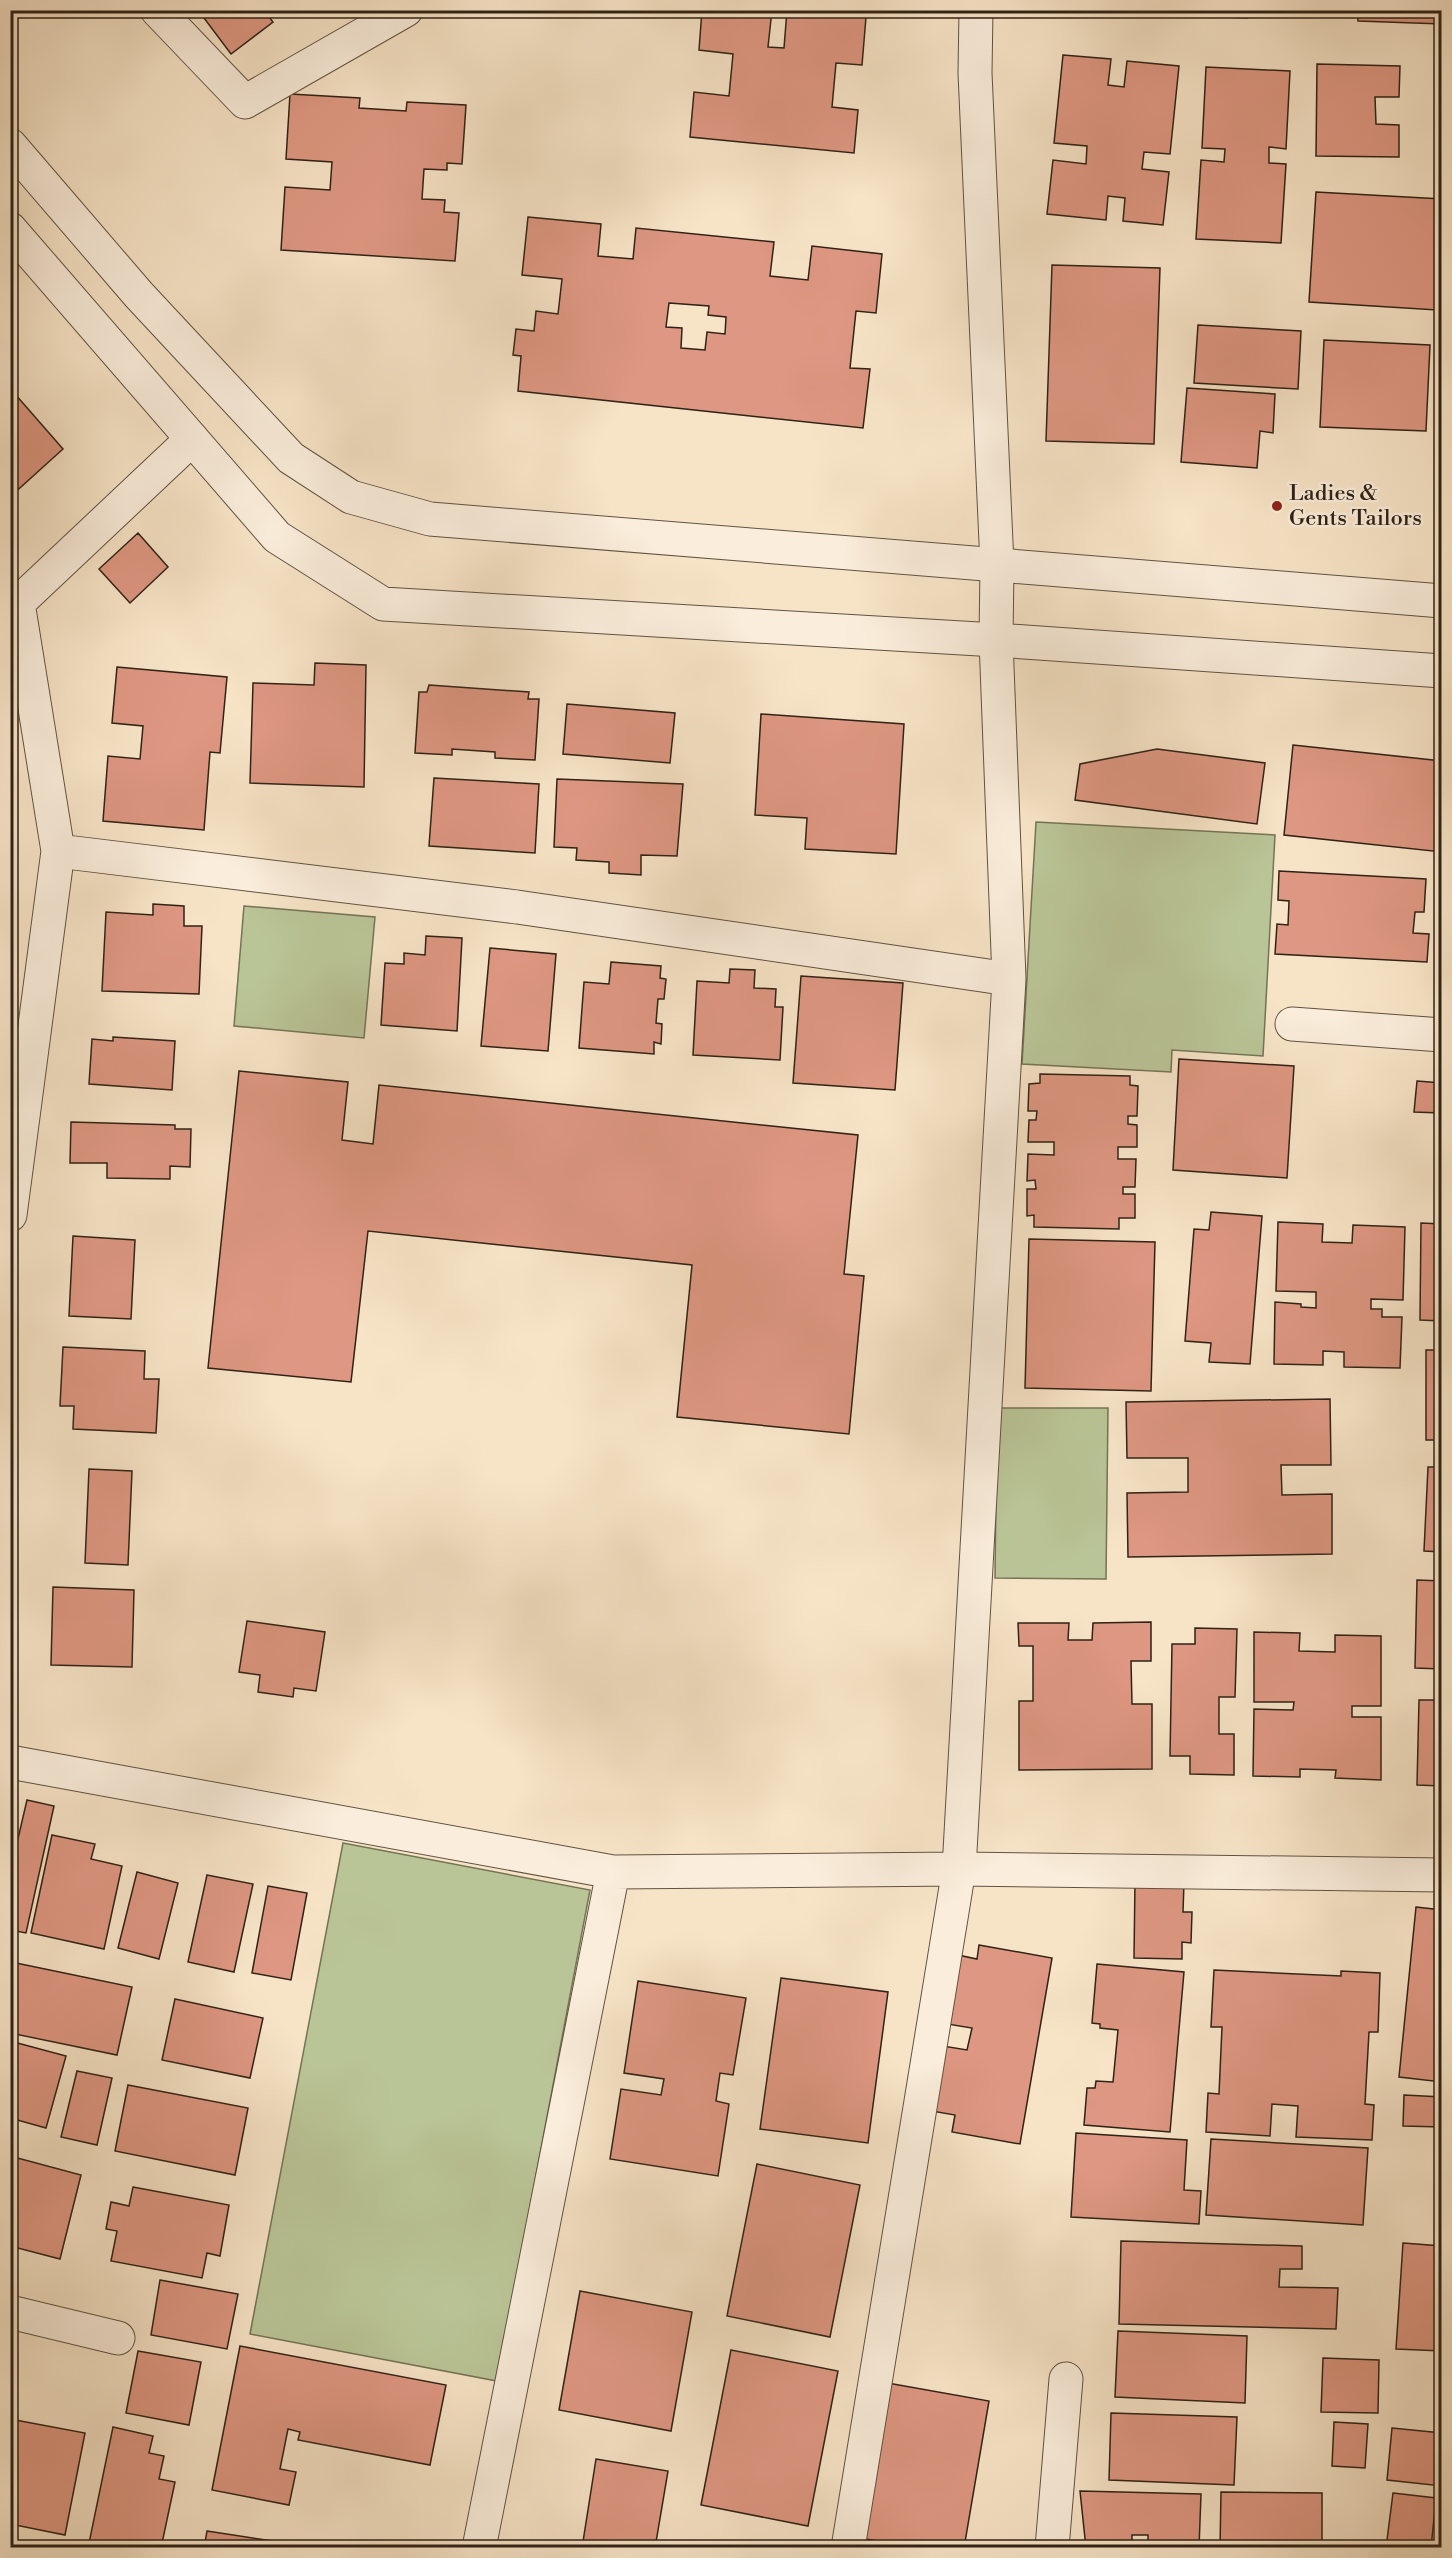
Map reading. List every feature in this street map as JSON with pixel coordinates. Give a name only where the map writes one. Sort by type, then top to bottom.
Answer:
[{"type":"street","points":[[157,10],[245,102],[406,10]]},
{"type":"street","points":[[848,2547],[959,1869],[1009,979],[996,640],[997,565],[975,74],[976,10]]},
{"type":"street","points":[[10,145],[140,295],[291,458],[351,497],[430,519],[1442,601]]},
{"type":"street","points":[[10,229],[277,537],[383,604],[996,640],[1442,671]]},
{"type":"street","points":[[10,1215],[14,1167],[58,851],[14,599],[192,439]]},
{"type":"street","points":[[58,851],[517,907],[1009,979]]},
{"type":"street","points":[[1292,1024],[1442,1035]]},
{"type":"street","points":[[10,1762],[612,1872],[959,1869],[1442,1875]]},
{"type":"street","points":[[479,2547],[612,1872]]},
{"type":"street","points":[[10,2312],[118,2338]]},
{"type":"street","points":[[1052,2547],[1066,2379]]},
{"type":"green space","points":[[1036,822],[1275,835],[1263,1056],[1172,1050],[1171,1072],[1022,1064]]},
{"type":"green space","points":[[244,906],[375,917],[364,1038],[234,1026]]},
{"type":"green space","points":[[997,1408],[1108,1408],[1106,1579],[995,1578]]},
{"type":"green space","points":[[343,1843],[590,1890],[497,2381],[250,2334]]},
{"type":"building","points":[[198,10],[264,10],[273,22],[231,54]]},
{"type":"building","points":[[702,10],[772,10],[768,47],[784,48],[787,10],[866,17],[862,65],[836,63],[832,107],[858,110],[854,153],[690,137],[694,92],[729,96],[733,54],[699,50]]},
{"type":"building","points":[[1068,10],[1247,10],[1247,18]]},
{"type":"building","points":[[1354,10],[1442,10],[1442,24],[1358,21],[1357,11]]},
{"type":"building","points":[[1063,55],[1111,59],[1108,85],[1124,87],[1127,61],[1179,66],[1170,154],[1144,152],[1142,169],[1169,172],[1163,225],[1123,221],[1125,198],[1108,196],[1106,220],[1047,214],[1053,160],[1086,164],[1087,146],[1054,143]]},
{"type":"building","points":[[1317,64],[1400,66],[1399,97],[1375,97],[1376,124],[1399,125],[1399,157],[1316,156]]},
{"type":"building","points":[[1206,67],[1290,71],[1286,149],[1269,147],[1269,163],[1286,164],[1281,243],[1196,239],[1201,160],[1224,162],[1225,149],[1202,148]]},
{"type":"building","points":[[290,94],[360,98],[359,108],[406,111],[407,102],[466,105],[462,164],[447,163],[447,170],[424,169],[422,199],[445,200],[444,212],[459,213],[455,261],[281,250],[285,187],[330,190],[332,162],[286,159]]},
{"type":"building","points":[[1316,192],[1442,199],[1437,310],[1309,302]]},
{"type":"building","points":[[528,217],[601,224],[598,256],[633,259],[636,228],[774,242],[770,276],[808,280],[812,246],[882,254],[876,313],[856,311],[850,368],[870,369],[863,428],[518,391],[521,356],[513,355],[516,329],[534,331],[536,311],[558,314],[562,279],[522,275]],"holes":[[[669,303],[709,306],[708,315],[726,317],[725,334],[707,332],[705,350],[681,348],[682,328],[666,327]]]},
{"type":"building","points":[[1052,265],[1160,268],[1154,444],[1046,441]]},
{"type":"building","points":[[1198,325],[1301,331],[1298,389],[1194,383]]},
{"type":"building","points":[[1324,340],[1430,345],[1426,431],[1320,427]]},
{"type":"building","points":[[1187,388],[1275,394],[1273,433],[1260,431],[1257,468],[1181,462]]},
{"type":"building","points":[[15,394],[63,449],[12,495],[10,398]]},
{"type":"building","points":[[138,533],[168,567],[130,603],[99,569]]},
{"type":"building","points":[[315,663],[366,665],[364,787],[250,783],[253,683],[314,685]]},
{"type":"building","points":[[117,667],[227,677],[220,753],[210,752],[204,830],[103,821],[108,756],[140,759],[143,726],[112,723]]},
{"type":"building","points":[[429,685],[529,692],[528,699],[539,699],[535,760],[495,758],[495,752],[452,749],[452,755],[415,753],[419,692],[427,692]]},
{"type":"building","points":[[567,704],[675,713],[670,763],[563,754]]},
{"type":"building","points":[[761,714],[904,724],[896,854],[805,849],[807,818],[755,815]]},
{"type":"building","points":[[1293,745],[1442,761],[1442,852],[1284,835]]},
{"type":"building","points":[[1157,749],[1265,763],[1257,824],[1075,800],[1080,764]]},
{"type":"building","points":[[434,778],[539,784],[535,853],[429,846]]},
{"type":"building","points":[[557,779],[683,784],[677,856],[641,855],[641,875],[609,873],[609,862],[576,860],[577,848],[554,847]]},
{"type":"building","points":[[1279,871],[1426,879],[1424,912],[1415,912],[1413,933],[1429,934],[1427,962],[1275,954],[1277,924],[1288,925],[1289,901],[1278,900]]},
{"type":"building","points":[[153,904],[184,906],[184,926],[202,926],[199,994],[102,991],[106,912],[153,915]]},
{"type":"building","points":[[426,936],[462,938],[457,1031],[381,1025],[385,963],[404,964],[404,953],[425,955]]},
{"type":"building","points":[[490,948],[556,954],[548,1051],[481,1046]]},
{"type":"building","points":[[611,962],[661,966],[660,978],[666,979],[664,999],[658,999],[656,1023],[662,1024],[661,1044],[654,1042],[654,1054],[579,1048],[584,982],[609,984]]},
{"type":"building","points":[[730,969],[755,970],[754,988],[776,989],[775,1007],[783,1007],[780,1060],[693,1055],[697,981],[729,983]]},
{"type":"building","points":[[801,976],[903,983],[895,1090],[793,1083]]},
{"type":"building","points":[[113,1037],[175,1041],[172,1090],[89,1084],[92,1039],[113,1041]]},
{"type":"building","points":[[1179,1059],[1294,1066],[1287,1178],[1173,1170]]},
{"type":"building","points":[[239,1071],[348,1082],[342,1140],[373,1144],[379,1085],[858,1135],[844,1274],[864,1276],[849,1434],[677,1417],[692,1265],[368,1231],[351,1382],[208,1368]]},
{"type":"building","points":[[1040,1074],[1130,1076],[1130,1085],[1138,1086],[1137,1116],[1128,1116],[1128,1124],[1137,1125],[1137,1147],[1118,1147],[1118,1159],[1136,1159],[1135,1187],[1123,1187],[1123,1194],[1135,1194],[1135,1218],[1119,1218],[1119,1229],[1034,1227],[1034,1215],[1027,1216],[1027,1189],[1036,1189],[1035,1180],[1027,1181],[1028,1154],[1054,1155],[1054,1142],[1028,1142],[1029,1120],[1036,1120],[1037,1111],[1028,1111],[1029,1084],[1040,1083]]},
{"type":"building","points":[[1417,1081],[1442,1083],[1442,1199],[1436,1199],[1441,1113],[1414,1112]]},
{"type":"building","points":[[71,1122],[175,1125],[175,1129],[191,1129],[190,1167],[170,1166],[170,1179],[107,1178],[107,1163],[70,1163]]},
{"type":"building","points":[[1211,1212],[1262,1216],[1250,1364],[1209,1362],[1211,1343],[1185,1341],[1194,1229],[1209,1230]]},
{"type":"building","points":[[1278,1222],[1323,1224],[1322,1242],[1352,1243],[1353,1225],[1405,1227],[1403,1300],[1371,1299],[1371,1309],[1382,1309],[1382,1317],[1402,1317],[1400,1368],[1344,1367],[1344,1352],[1323,1351],[1323,1365],[1274,1364],[1275,1302],[1316,1308],[1316,1292],[1276,1291]]},
{"type":"building","points":[[1421,1223],[1442,1224],[1442,1321],[1420,1320]]},
{"type":"building","points":[[73,1236],[135,1240],[131,1319],[69,1316]]},
{"type":"building","points":[[1029,1239],[1155,1242],[1151,1391],[1025,1388]]},
{"type":"building","points":[[63,1347],[145,1351],[144,1379],[159,1379],[156,1433],[73,1429],[74,1406],[60,1406]]},
{"type":"building","points":[[1426,1350],[1442,1350],[1442,1440],[1426,1440]]},
{"type":"building","points":[[1330,1399],[1331,1465],[1281,1465],[1282,1495],[1332,1494],[1332,1554],[1128,1557],[1127,1493],[1188,1492],[1188,1458],[1127,1458],[1126,1402]]},
{"type":"building","points":[[1428,1467],[1442,1467],[1442,1552],[1424,1551]]},
{"type":"building","points":[[89,1469],[132,1471],[128,1565],[85,1563]]},
{"type":"building","points":[[1417,1580],[1442,1581],[1442,1669],[1415,1668]]},
{"type":"building","points":[[53,1587],[134,1590],[132,1667],[51,1665]]},
{"type":"building","points":[[247,1621],[325,1632],[316,1691],[294,1688],[293,1697],[258,1692],[260,1675],[239,1672]]},
{"type":"building","points":[[1151,1622],[1151,1661],[1131,1661],[1132,1704],[1152,1704],[1152,1769],[1019,1770],[1019,1701],[1033,1701],[1033,1646],[1019,1646],[1018,1623],[1069,1623],[1068,1640],[1092,1640],[1093,1623]]},
{"type":"building","points":[[1195,1628],[1237,1629],[1235,1697],[1219,1697],[1219,1734],[1234,1734],[1234,1775],[1190,1774],[1190,1756],[1170,1756],[1172,1644],[1195,1644]]},
{"type":"building","points":[[1254,1632],[1300,1633],[1299,1651],[1335,1652],[1335,1635],[1381,1636],[1381,1706],[1352,1706],[1352,1717],[1381,1717],[1381,1780],[1335,1778],[1336,1770],[1300,1769],[1300,1777],[1253,1776],[1254,1709],[1293,1710],[1294,1702],[1254,1702]]},
{"type":"building","points":[[1419,1700],[1442,1700],[1442,1786],[1417,1785]]},
{"type":"building","points":[[27,1800],[54,1806],[26,1933],[10,1930],[10,1873]]},
{"type":"building","points":[[52,1835],[95,1844],[91,1859],[122,1866],[104,1949],[31,1933]]},
{"type":"building","points":[[137,1872],[178,1883],[159,1959],[118,1948]]},
{"type":"building","points":[[207,1875],[253,1884],[234,1972],[188,1962]]},
{"type":"building","points":[[1135,1881],[1184,1882],[1183,1912],[1192,1912],[1191,1943],[1182,1942],[1182,1959],[1134,1958]]},
{"type":"building","points":[[268,1886],[307,1893],[291,1980],[252,1973]]},
{"type":"building","points":[[1416,1907],[1442,1910],[1442,2082],[1399,2077]]},
{"type":"building","points":[[979,1945],[1052,1958],[1020,2144],[952,2132],[955,2115],[926,2110],[937,2045],[967,2050],[972,2028],[941,2023],[953,1954],[977,1959]]},
{"type":"building","points":[[16,1963],[132,1987],[117,2055],[10,2033],[10,1988]]},
{"type":"building","points":[[1097,1964],[1184,1972],[1170,2132],[1084,2125],[1087,2088],[1095,2088],[1096,2081],[1113,2082],[1118,2030],[1100,2028],[1100,2024],[1092,2023]]},
{"type":"building","points":[[1214,1970],[1341,1976],[1341,1971],[1380,1973],[1378,2032],[1369,2032],[1365,2104],[1374,2105],[1372,2140],[1296,2137],[1298,2106],[1272,2104],[1270,2136],[1206,2132],[1208,2093],[1219,2094],[1222,2027],[1211,2027]]},
{"type":"building","points":[[781,1978],[888,1992],[868,2143],[760,2129]]},
{"type":"building","points":[[638,1981],[746,1998],[733,2075],[720,2073],[716,2101],[729,2104],[718,2176],[610,2159],[621,2089],[661,2095],[664,2079],[624,2073]]},
{"type":"building","points":[[175,1999],[263,2018],[250,2078],[162,2060]]},
{"type":"building","points":[[10,2041],[66,2056],[46,2128],[10,2118]]},
{"type":"building","points":[[77,2071],[112,2078],[97,2145],[61,2137]]},
{"type":"building","points":[[128,2085],[248,2108],[235,2175],[115,2151]]},
{"type":"building","points":[[1404,2095],[1442,2097],[1442,2127],[1403,2126]]},
{"type":"building","points":[[1076,2133],[1187,2140],[1184,2190],[1201,2191],[1199,2224],[1071,2217]]},
{"type":"building","points":[[1211,2139],[1368,2148],[1363,2225],[1206,2215]]},
{"type":"building","points":[[10,2156],[81,2175],[60,2259],[10,2246]]},
{"type":"building","points":[[757,2164],[860,2185],[830,2337],[727,2316]]},
{"type":"building","points":[[133,2187],[229,2205],[220,2256],[207,2253],[202,2278],[111,2261],[117,2231],[106,2229],[111,2202],[129,2206]]},
{"type":"building","points":[[1121,2241],[1302,2246],[1302,2269],[1280,2269],[1279,2287],[1338,2288],[1336,2329],[1119,2324]]},
{"type":"building","points":[[1403,2243],[1442,2246],[1442,2351],[1396,2349]]},
{"type":"building","points":[[160,2280],[238,2294],[227,2349],[151,2335]]},
{"type":"building","points":[[580,2291],[692,2312],[671,2431],[559,2410]]},
{"type":"building","points":[[1118,2331],[1247,2336],[1245,2403],[1115,2397]]},
{"type":"building","points":[[240,2346],[446,2385],[430,2465],[298,2440],[300,2432],[288,2429],[280,2469],[296,2472],[289,2505],[212,2490]]},
{"type":"building","points":[[731,2350],[838,2371],[808,2526],[701,2505]]},
{"type":"building","points":[[138,2351],[201,2362],[189,2425],[126,2413]]},
{"type":"building","points":[[1323,2358],[1379,2360],[1378,2413],[1321,2412]]},
{"type":"building","points":[[882,2382],[989,2401],[964,2548],[916,2548],[855,2537]]},
{"type":"building","points":[[1111,2413],[1237,2417],[1234,2485],[1109,2480]]},
{"type":"building","points":[[10,2419],[85,2433],[65,2535],[10,2524]]},
{"type":"building","points":[[1334,2422],[1368,2424],[1365,2468],[1332,2466]]},
{"type":"building","points":[[113,2427],[153,2436],[149,2453],[164,2456],[159,2479],[175,2482],[161,2548],[88,2548]]},
{"type":"building","points":[[1392,2428],[1442,2433],[1442,2486],[1387,2480]]},
{"type":"building","points":[[596,2459],[668,2471],[655,2548],[582,2548]]},
{"type":"building","points":[[1080,2491],[1201,2494],[1199,2548],[1148,2548],[1148,2535],[1132,2535],[1132,2548],[1086,2548]]},
{"type":"building","points":[[1221,2492],[1322,2493],[1322,2548],[1220,2548]]},
{"type":"building","points":[[1393,2493],[1436,2498],[1431,2548],[1386,2548]]},
{"type":"building","points":[[207,2531],[279,2542],[279,2548],[204,2548]]},
{"type":"building","points":[[698,2541],[738,2548],[697,2548]]},
{"type":"place","name":"Ladies & Gents Tailors","points":[[1277,506]]}]
